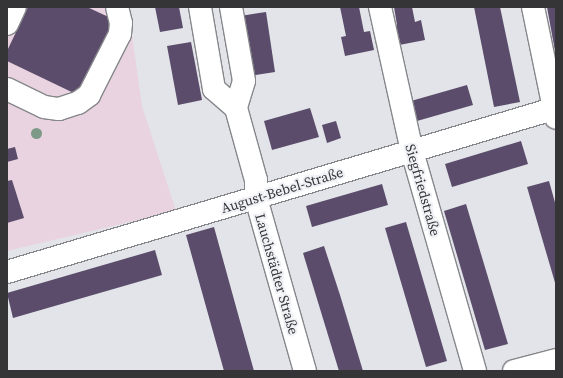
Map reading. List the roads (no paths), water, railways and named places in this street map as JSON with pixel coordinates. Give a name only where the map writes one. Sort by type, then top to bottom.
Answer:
[{"type":"street","points":[[7,24],[15,7]]},
{"type":"street","points":[[7,89],[44,107],[59,109],[78,103],[89,95],[120,34],[121,23],[117,7]]},
{"type":"street","points":[[200,7],[214,89],[236,108],[244,81],[231,7]]},
{"type":"street","name":"Siegfriedstraße","points":[[380,7],[412,150],[475,371]]},
{"type":"street","points":[[533,7],[555,111]]},
{"type":"street","name":"Lauchstädter Straße","points":[[236,108],[256,180],[256,198],[305,371]]},
{"type":"street","name":"August-Bebel-Straße","points":[[7,272],[412,150],[555,111]]},
{"type":"street","points":[[519,370],[556,360]]}]
